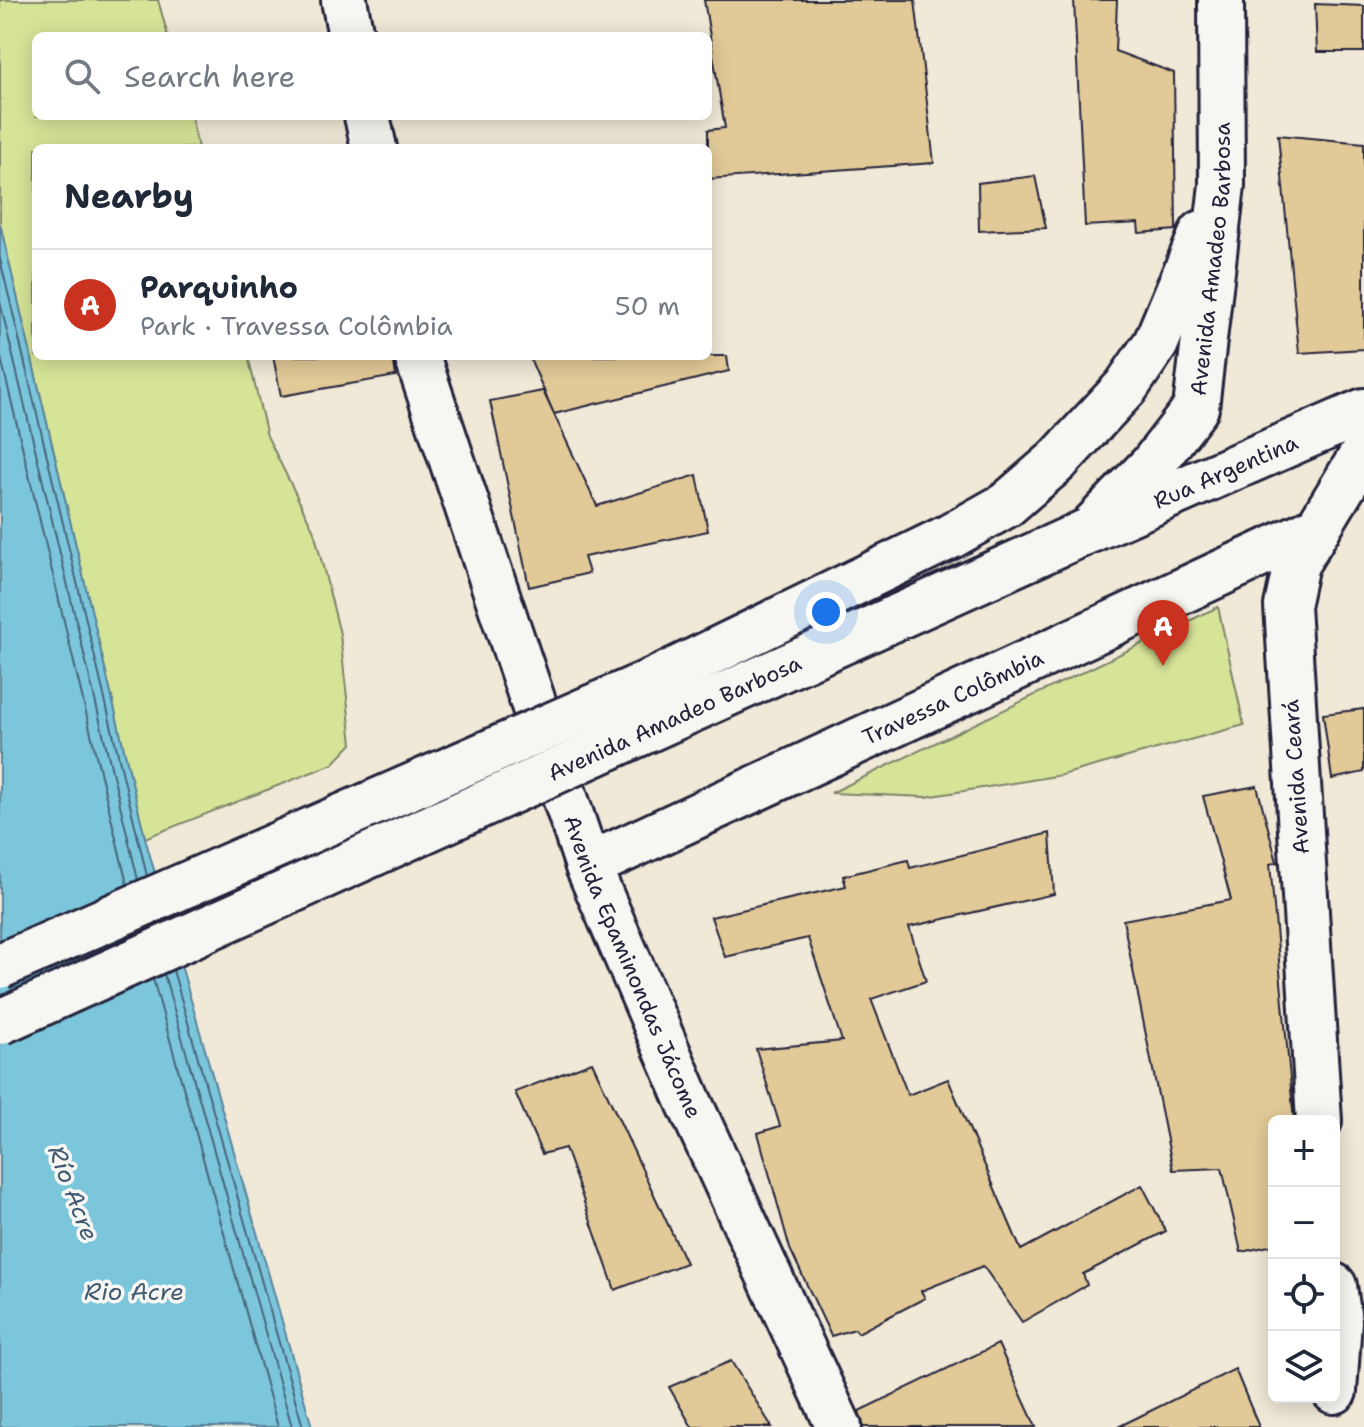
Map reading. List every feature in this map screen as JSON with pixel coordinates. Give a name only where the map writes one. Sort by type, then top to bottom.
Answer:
[{"type":"main road","points":[[344,0],[350,32]]},
{"type":"main road","name":"Avenida Amadeo Barbosa","points":[[0,1022],[1088,531],[1152,465],[1196,408],[1222,185],[1221,0]]},
{"type":"main road","points":[[368,120],[373,144]]},
{"type":"main road","name":"Avenida Amadeo Barbosa","points":[[0,966],[655,680],[951,536],[1006,505],[1057,461],[1126,387],[1156,343],[1222,185]]},
{"type":"main road","name":"Avenida Epaminondas Jácome","points":[[418,360],[588,866],[689,1102],[839,1427]]},
{"type":"main road","name":"Rua Argentina","points":[[1088,531],[1364,411]]},
{"type":"main road","name":"Avenida Ceará","points":[[1319,1115],[1287,606],[1296,564],[1364,452]]},
{"type":"main road","name":"Travessa Colômbia","points":[[588,866],[1318,528]]},
{"type":"main road","points":[[1340,1350],[1346,1306]]},
{"type":"main road","points":[[1334,1403],[1334,1427]]},
{"type":"green space","points":[[0,0],[158,0],[167,32],[32,32],[32,120],[192,120],[197,144],[32,144],[32,360],[0,224]]},
{"type":"green space","points":[[32,360],[249,360],[267,436],[314,531],[340,634],[352,744],[333,764],[145,838]]},
{"type":"green space","points":[[1218,607],[1244,725],[1062,775],[926,797],[831,793]]},
{"type":"water","name":"Rio Acre","points":[[0,224],[145,838],[312,1427],[0,1427]]},
{"type":"building","points":[[704,0],[915,0],[934,163],[712,179],[712,144],[708,144],[708,130],[725,128],[712,32],[709,32]]},
{"type":"building","points":[[1074,0],[1117,0],[1115,51],[1174,73],[1176,230],[1139,233],[1138,223],[1085,226]]},
{"type":"building","points":[[1315,4],[1364,6],[1364,52],[1317,52]]},
{"type":"building","points":[[1278,135],[1364,143],[1364,349],[1299,353]]},
{"type":"building","points":[[1035,176],[1046,228],[979,231],[978,183]]},
{"type":"building","points":[[712,356],[727,356],[729,371],[554,414],[531,360],[712,360]]},
{"type":"building","points":[[274,360],[394,360],[396,376],[281,396]]},
{"type":"building","points":[[543,391],[597,506],[697,475],[708,531],[584,557],[589,573],[529,587],[490,401]]},
{"type":"building","points":[[1364,709],[1364,772],[1332,779],[1323,714]]},
{"type":"building","points":[[1257,786],[1277,862],[1270,864],[1293,1115],[1268,1115],[1268,1246],[1241,1252],[1222,1168],[1173,1170],[1123,920],[1231,900],[1203,796]]},
{"type":"building","points":[[1050,833],[1054,894],[909,927],[926,981],[871,999],[908,1095],[948,1079],[1021,1250],[1142,1185],[1166,1231],[1083,1274],[1087,1285],[1022,1322],[983,1266],[921,1291],[925,1298],[858,1333],[855,1329],[831,1336],[790,1249],[758,1133],[780,1126],[756,1049],[842,1041],[808,938],[725,957],[711,917],[846,886],[843,876],[908,860],[910,868]]},
{"type":"building","points":[[592,1062],[686,1263],[615,1290],[565,1148],[542,1154],[515,1092]]},
{"type":"building","points":[[998,1344],[1036,1427],[864,1427],[859,1411]]},
{"type":"building","points":[[731,1361],[772,1427],[692,1427],[669,1387]]},
{"type":"building","points":[[1235,1369],[1259,1427],[1118,1427]]},
{"type":"place","name":"Parquinho","points":[[1163,666]]},
{"type":"water label","name":"Río Acre","points":[[73,1193]]}]
